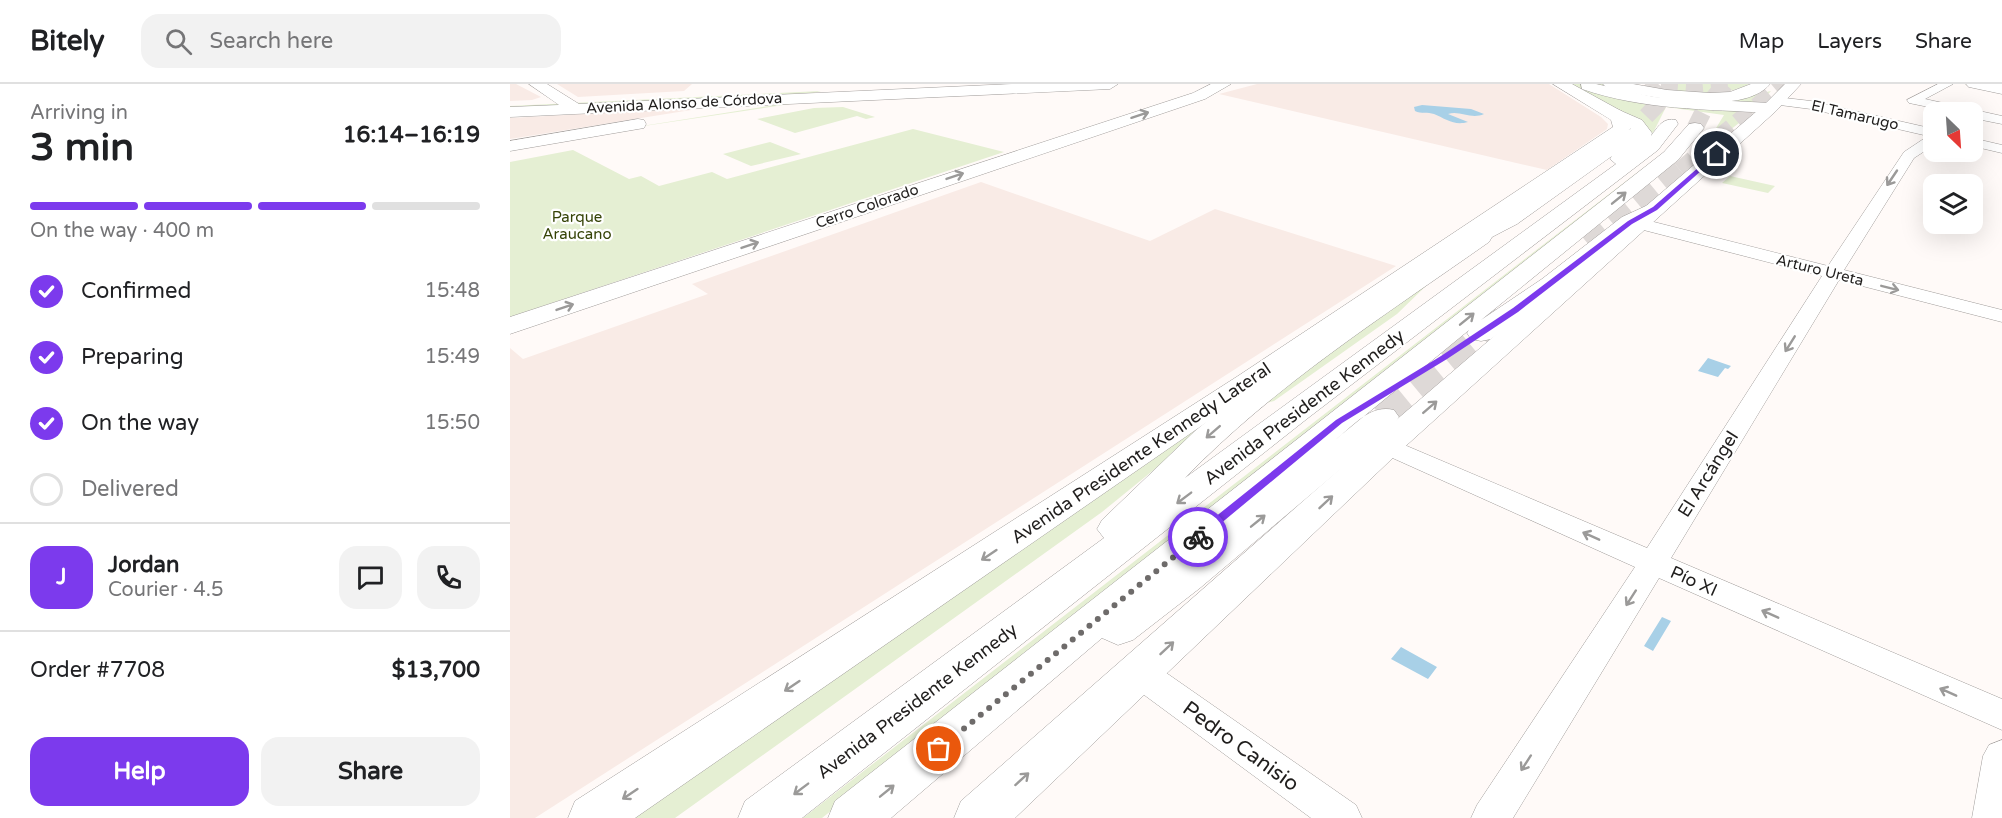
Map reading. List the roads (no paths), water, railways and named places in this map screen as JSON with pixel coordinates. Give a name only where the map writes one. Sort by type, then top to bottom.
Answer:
[{"type":"main road","points":[[537,84],[567,102]]},
{"type":"main road","name":"Avenida Alonso de Córdova","points":[[514,107],[567,102],[879,86],[968,84]]},
{"type":"main road","points":[[813,97],[1110,84]]},
{"type":"main road","name":"Cerro Colorado","points":[[510,326],[1199,96],[1223,84]]},
{"type":"main road","points":[[1199,96],[1241,84]]},
{"type":"main road","points":[[1450,244],[1482,233],[1509,219],[1636,139],[1643,137],[1639,127],[1561,84]]},
{"type":"main road","points":[[1611,84],[1667,94],[1703,97],[1741,94],[1752,91],[1762,84]]},
{"type":"main road","points":[[1773,104],[1776,84]]},
{"type":"main road","points":[[921,764],[1171,590],[1385,431],[1646,216],[1793,84]]},
{"type":"main road","points":[[1974,84],[2002,90]]},
{"type":"main road","points":[[717,119],[848,96],[879,86]]},
{"type":"main road","points":[[518,144],[736,106],[879,86]]},
{"type":"main road","points":[[1587,86],[1613,94],[1645,99],[1773,104]]},
{"type":"main road","points":[[514,107],[567,102]]},
{"type":"main road","name":"Avenida Alonso de Córdova","points":[[567,102],[736,106]]},
{"type":"main road","name":"Avenida Presidente Kennedy Lateral","points":[[594,818],[1619,131],[1622,123],[1612,112]]},
{"type":"main road","name":"Avenida Presidente Kennedy","points":[[763,818],[1297,411],[1682,126],[1671,156],[1339,422],[853,818]]},
{"type":"main road","points":[[518,144],[651,129]]},
{"type":"main road","points":[[1044,604],[1172,470],[1234,413],[1285,372],[1494,239],[1636,139]]},
{"type":"main road","points":[[1339,422],[1515,310],[1630,222],[1646,216]]},
{"type":"main road","points":[[1297,411],[1494,239]]},
{"type":"main road","points":[[979,818],[1140,673],[1385,431]]},
{"type":"street","points":[[1923,102],[1913,100],[1947,84]]},
{"type":"street","name":"El Tamarugo","points":[[1773,104],[1811,105],[1923,130]]},
{"type":"street","points":[[1983,116],[2002,120]]},
{"type":"street","name":"El Arcángel","points":[[1491,818],[1893,177],[1909,155],[1923,145]]},
{"type":"street","points":[[1983,145],[2002,149]]},
{"type":"street","name":"Arturo Ureta","points":[[1646,216],[1834,273],[2002,316]]},
{"type":"street","name":"Pío XI","points":[[1385,431],[1653,563],[2002,715]]},
{"type":"street","name":"Pedro Canisio","points":[[1140,673],[1342,818]]},
{"type":"street","points":[[1992,818],[2002,756]]},
{"type":"water","points":[[1422,105],[1471,109],[1484,114],[1475,116],[1448,114],[1468,122],[1454,123],[1434,114],[1415,111],[1414,107]]},
{"type":"water","points":[[1708,358],[1731,366],[1728,369],[1725,368],[1718,377],[1698,371]]},
{"type":"water","points":[[1662,617],[1671,621],[1653,651],[1644,646]]},
{"type":"water","points":[[1401,647],[1437,667],[1428,679],[1391,659]]},
{"type":"tunnel","points":[[1608,148],[1630,133],[1658,104],[1656,93],[1644,84]]},
{"type":"tunnel","points":[[1661,84],[1702,87],[1724,85]]},
{"type":"tunnel","points":[[1724,85],[1734,84]]},
{"type":"tunnel","points":[[1680,170],[1783,84]]},
{"type":"tunnel","points":[[1695,128],[1705,108],[1724,85]]},
{"type":"tunnel","points":[[1589,245],[1682,168]]},
{"type":"tunnel","points":[[1384,416],[1511,311]]},
{"type":"park label","name":"Parque Araucano","points":[[577,226]]}]
